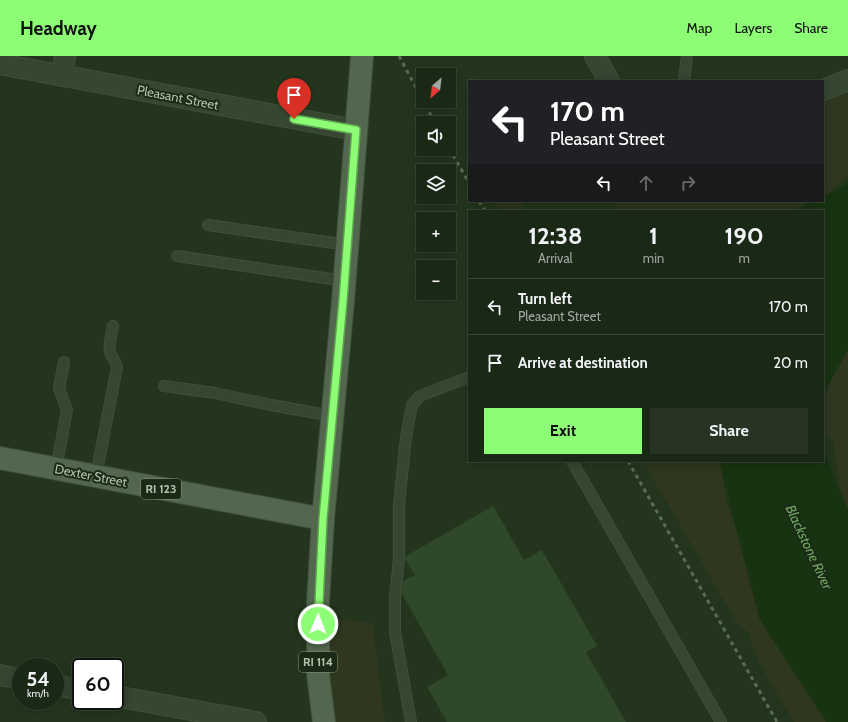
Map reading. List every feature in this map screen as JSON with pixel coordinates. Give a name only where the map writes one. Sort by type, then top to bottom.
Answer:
[{"type":"main road","name":"RI 114","points":[[324,722],[318,674],[318,635],[323,519],[345,281],[362,56]]},
{"type":"main road","name":"Dexter Street","points":[[0,458],[323,519]]},
{"type":"street","points":[[62,76],[65,56]]},
{"type":"street","points":[[595,56],[608,80]]},
{"type":"street","name":"Pleasant Street","points":[[0,64],[356,130]]},
{"type":"street","points":[[824,90],[848,80]]},
{"type":"street","points":[[0,676],[12,678]]},
{"type":"street","points":[[124,698],[256,722]]},
{"type":"lane","points":[[684,80],[687,56]]},
{"type":"lane","points":[[208,225],[348,245]]},
{"type":"lane","points":[[177,256],[345,281]]},
{"type":"lane","points":[[96,476],[117,367],[115,359],[110,352],[113,326]]},
{"type":"lane","points":[[56,469],[67,410],[59,388],[64,362]]},
{"type":"lane","points":[[411,722],[395,632],[395,596],[399,559],[399,504],[406,437],[412,405],[420,396],[468,376]]},
{"type":"lane","points":[[164,386],[215,392],[270,405],[333,416]]},
{"type":"lane","points":[[573,462],[721,722]]},
{"type":"shaded area","points":[[848,77],[848,175],[824,199],[824,86]]},
{"type":"shaded area","points":[[494,202],[521,202],[524,210],[498,210]]},
{"type":"shaded area","points":[[616,202],[821,202],[813,210],[616,210]]},
{"type":"shaded area","points":[[848,315],[848,516],[844,516],[833,440],[824,437],[824,396],[829,390],[824,353]]},
{"type":"shaded area","points":[[644,462],[721,462],[726,500],[752,572],[836,722],[794,722],[758,661],[748,632],[737,623]]},
{"type":"shaded area","points":[[327,617],[374,625],[374,636],[385,722],[329,722]]},
{"type":"water","points":[[848,184],[848,350],[824,392],[824,210],[794,210],[811,202],[824,202],[824,196]]},
{"type":"water","name":"Blackstone River","points":[[824,451],[848,510],[848,722],[826,722],[759,618],[719,462],[824,462]]},
{"type":"building","points":[[493,506],[524,560],[542,550],[597,646],[586,652],[626,722],[447,722],[427,687],[448,675],[402,594],[403,581],[415,575],[405,559],[406,556]]},
{"type":"railway","points":[[399,56],[431,116]]},
{"type":"railway","points":[[454,156],[468,181]]},
{"type":"railway","points":[[480,202],[484,210]]},
{"type":"railway","points":[[629,462],[777,722]]},
{"type":"route","points":[[294,119],[356,130],[343,301],[323,519],[318,624]]}]
